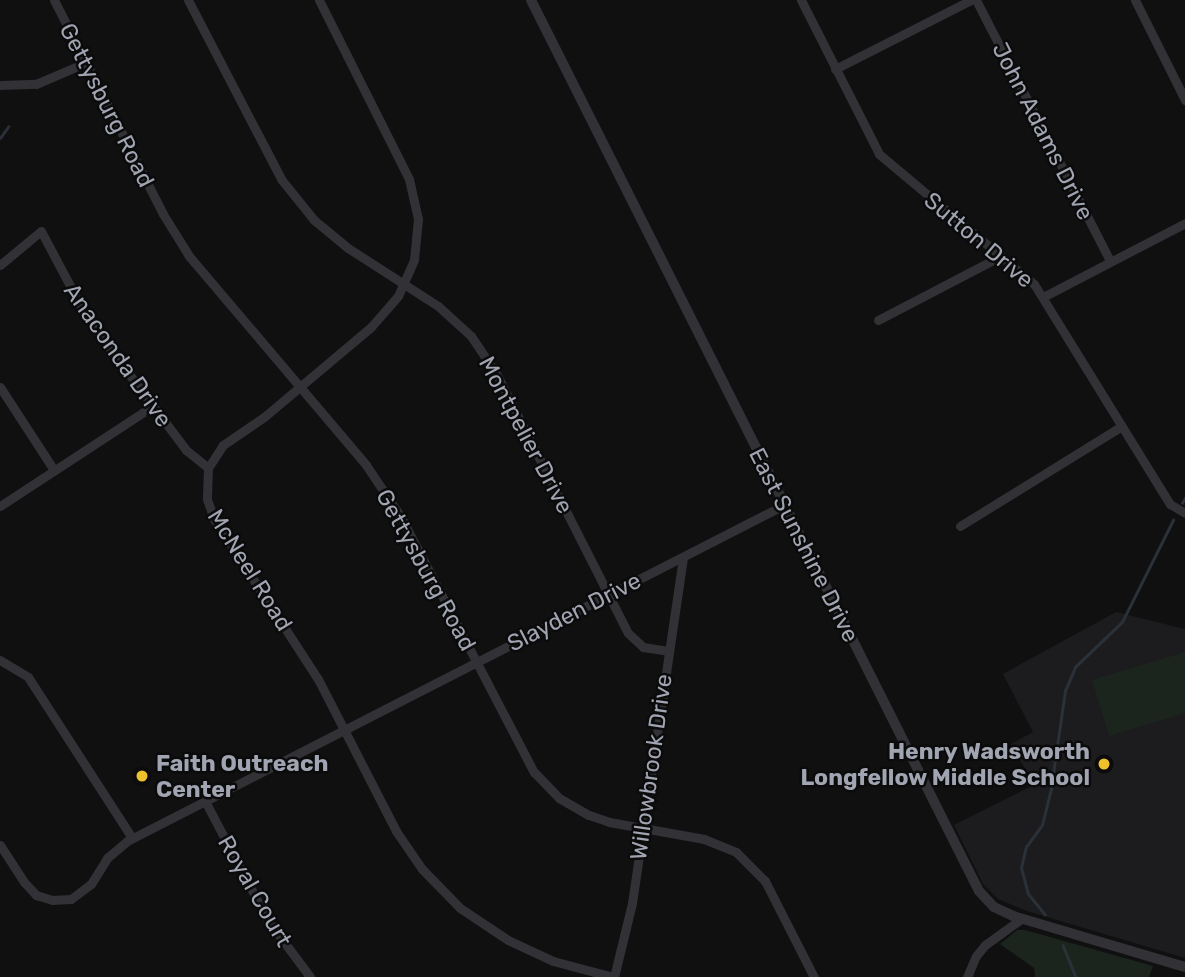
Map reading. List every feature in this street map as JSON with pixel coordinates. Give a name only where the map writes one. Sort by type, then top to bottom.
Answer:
[{"type":"street","name":"Gettysburg Road","points":[[54,0],[163,214],[189,256],[366,466],[401,517],[526,759],[545,785],[559,798],[589,815],[722,844],[744,859],[773,894],[814,977]]},
{"type":"street","name":"Montpelier Drive","points":[[188,0],[267,156],[296,200],[348,248],[456,320],[490,362],[628,633],[637,644],[668,651]]},
{"type":"street","points":[[208,468],[223,445],[264,417],[371,327],[390,307],[405,284],[414,260],[418,233],[413,190],[319,0]]},
{"type":"street","name":"East Sunshine Drive","points":[[531,0],[979,891],[994,907],[1021,919],[1185,967]]},
{"type":"street","name":"Sutton Drive","points":[[801,0],[885,161],[1034,284],[1170,504],[1185,513]]},
{"type":"street","points":[[835,69],[971,0]]},
{"type":"street","name":"John Adams Drive","points":[[976,0],[1110,261]]},
{"type":"street","points":[[1135,0],[1185,100]]},
{"type":"street","points":[[0,85],[36,84],[85,63]]},
{"type":"street","points":[[1043,297],[1185,223]]},
{"type":"street","name":"Anaconda Drive","points":[[0,265],[41,231],[87,318],[186,450],[208,468]]},
{"type":"street","points":[[878,320],[1001,256]]},
{"type":"street","points":[[0,387],[54,470]]},
{"type":"street","points":[[0,506],[153,406]]},
{"type":"street","points":[[961,526],[1122,426]]},
{"type":"street","name":"McNeel Road","points":[[208,468],[207,499],[214,519],[311,667],[405,845],[430,878],[460,908],[521,947],[553,961],[614,977]]},
{"type":"street","name":"Slayden Drive","points":[[0,845],[24,882],[43,897],[62,900],[81,893],[107,858],[132,838],[783,505]]},
{"type":"street","name":"Willowbrook Drive","points":[[614,977],[632,903],[683,557]]},
{"type":"street","points":[[0,660],[28,677],[132,838]]},
{"type":"street","name":"Royal Court","points":[[205,801],[267,919],[310,977]]},
{"type":"street","points":[[967,977],[976,956],[985,945],[1021,919]]},
{"type":"shaded area","name":"Henry Wadsworth Longfellow Middle School","points":[[1116,612],[1185,629],[1185,958],[1027,911],[998,899],[983,884],[954,825],[1034,785],[1011,744],[1033,732],[1003,674]]},
{"type":"shaded area","points":[[1185,652],[1185,713],[1109,736],[1092,680]]},
{"type":"shaded area","points":[[1017,930],[1153,966],[1149,977],[1035,977],[1034,968],[1000,944]]},
{"type":"waterway","points":[[0,138],[8,127]]},
{"type":"waterway","points":[[1182,503],[1185,498]]},
{"type":"waterway","points":[[1045,915],[1028,894],[1021,868],[1026,847],[1042,825],[1051,788],[1065,691],[1075,667],[1122,622],[1173,520]]},
{"type":"waterway","points":[[1063,945],[1076,977]]},
{"type":"place","name":"Henry Wadsworth Longfellow Middle School","points":[[1104,764]]},
{"type":"place","name":"Faith Outreach Center","points":[[142,776]]}]
